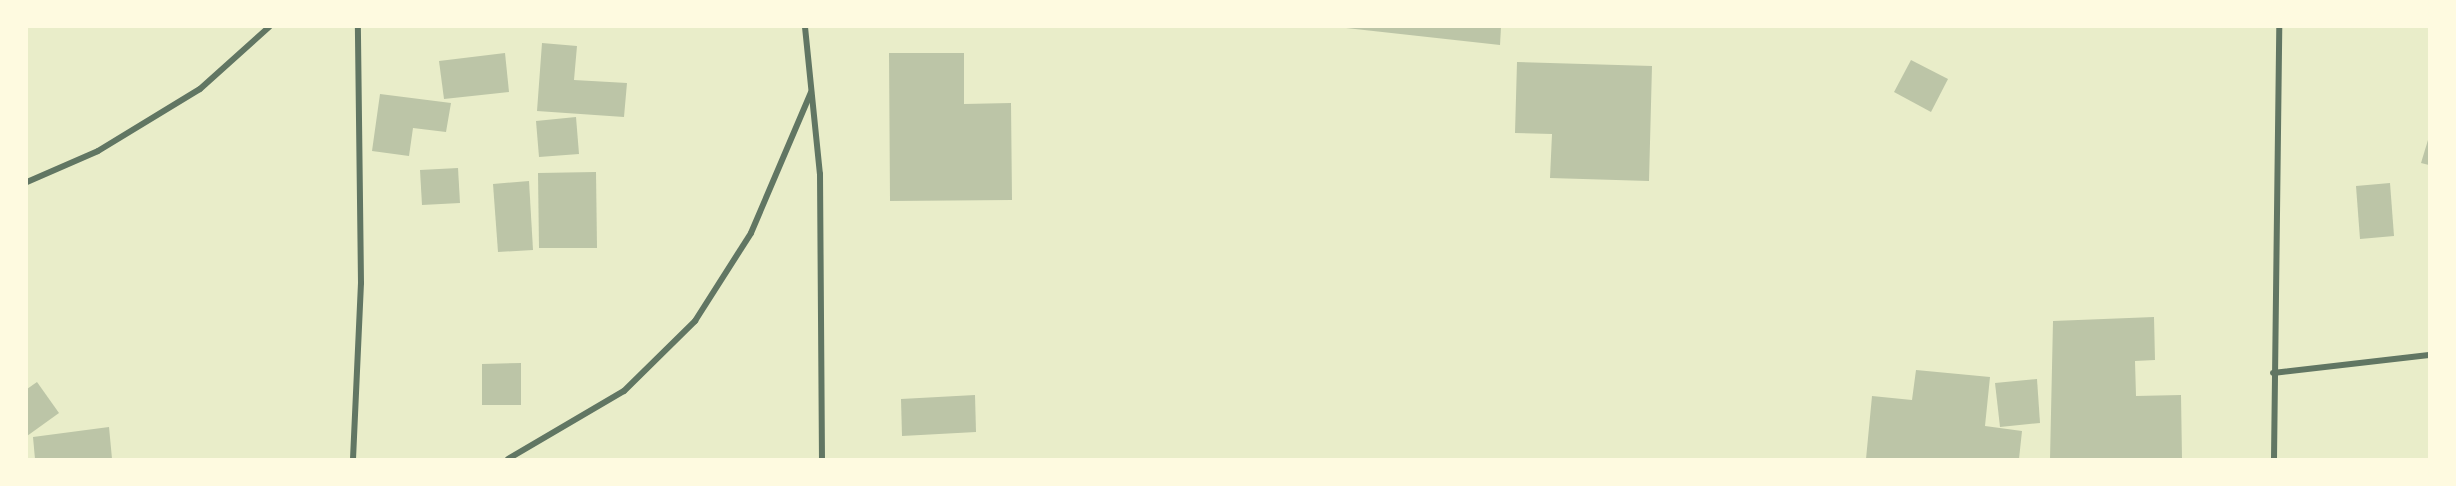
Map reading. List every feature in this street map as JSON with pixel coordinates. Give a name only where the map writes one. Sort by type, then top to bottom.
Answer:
[{"type":"street","points":[[27,182],[98,152],[200,89],[270,27]]},
{"type":"street","points":[[353,459],[361,283],[358,27]]},
{"type":"street","points":[[805,27],[820,174],[822,459]]},
{"type":"street","points":[[2274,459],[2273,373],[2279,27]]},
{"type":"street","points":[[508,459],[624,391],[695,321],[751,233],[811,92]]},
{"type":"street","points":[[2273,373],[2429,355]]},
{"type":"building","points":[[1337,27],[1501,27],[1500,45]]},
{"type":"building","points":[[542,43],[577,46],[574,80],[627,83],[624,117],[537,111]]},
{"type":"building","points":[[505,53],[509,92],[444,99],[439,61]]},
{"type":"building","points":[[889,53],[964,53],[964,104],[1011,103],[1012,200],[890,201]]},
{"type":"building","points":[[1911,60],[1948,79],[1931,112],[1894,92]]},
{"type":"building","points":[[1517,62],[1652,66],[1649,181],[1550,178],[1552,134],[1515,133]]},
{"type":"building","points":[[380,94],[451,103],[446,132],[413,128],[409,156],[372,151]]},
{"type":"building","points":[[576,117],[579,154],[539,157],[536,121]]},
{"type":"building","points":[[2429,140],[2429,165],[2421,163]]},
{"type":"building","points":[[458,168],[460,203],[422,205],[420,170]]},
{"type":"building","points":[[596,172],[597,248],[539,248],[538,173]]},
{"type":"building","points":[[529,181],[533,250],[498,252],[493,184]]},
{"type":"building","points":[[2390,183],[2394,236],[2360,239],[2356,186]]},
{"type":"building","points":[[2154,317],[2155,360],[2135,361],[2136,396],[2181,395],[2182,459],[2050,459],[2053,321]]},
{"type":"building","points":[[521,363],[521,405],[482,405],[482,364]]},
{"type":"building","points":[[1916,370],[1990,377],[1985,426],[2022,431],[2019,459],[1866,459],[1872,396],[1912,400]]},
{"type":"building","points":[[2037,379],[2040,423],[2000,427],[1995,383]]},
{"type":"building","points":[[37,382],[59,413],[27,436],[27,389]]},
{"type":"building","points":[[975,395],[976,432],[902,436],[901,399]]},
{"type":"building","points":[[109,427],[112,459],[35,459],[33,437]]}]
